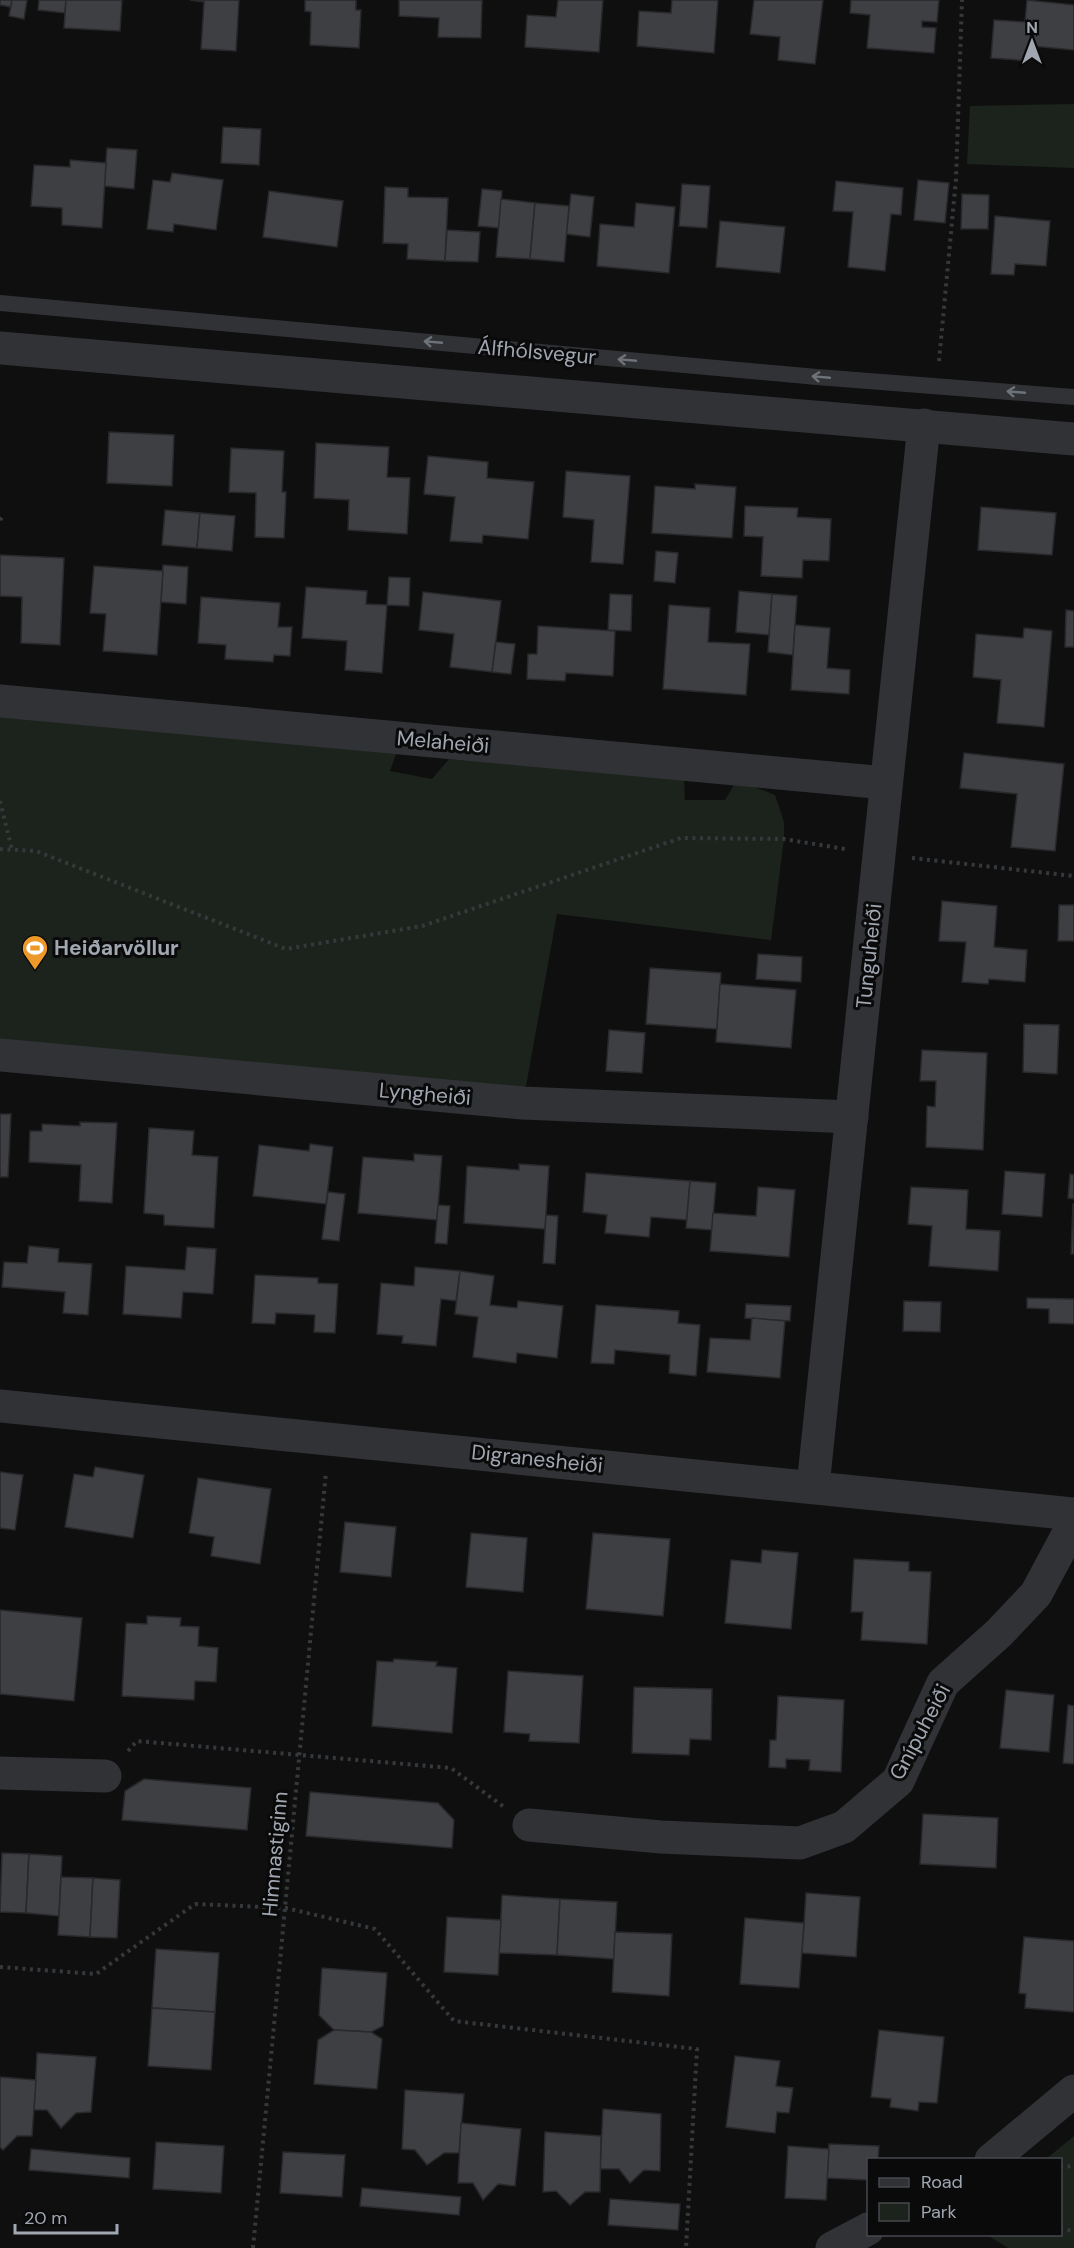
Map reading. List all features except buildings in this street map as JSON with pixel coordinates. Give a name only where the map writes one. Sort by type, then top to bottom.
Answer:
[{"type":"street","name":"Álfhólsvegur","points":[[0,348],[924,425],[1074,440]]},
{"type":"street","name":"Tunguheiði","points":[[813,1486],[924,425]]},
{"type":"street","name":"Melaheiði","points":[[0,701],[886,783]]},
{"type":"street","name":"Lyngheiði","points":[[0,1055],[523,1103],[852,1117]]},
{"type":"street","name":"Digranesheiði","points":[[0,1406],[1074,1514]]},
{"type":"street","name":"Gnípuheiði","points":[[529,1825],[662,1838],[800,1843],[844,1827],[898,1781],[943,1683],[999,1634],[1036,1594],[1074,1523]]},
{"type":"street","points":[[0,1773],[105,1776]]},
{"type":"street","points":[[993,2158],[1074,2091]]},
{"type":"street","points":[[832,2248],[867,2230]]},
{"type":"lane","name":"Álfhólsvegur","points":[[0,303],[1074,397]]},
{"type":"path","points":[[937,386],[956,179],[962,0]]},
{"type":"path","points":[[0,801],[12,850]]},
{"type":"path","points":[[0,849],[36,851],[286,949],[422,926],[681,838],[784,839],[879,855],[1074,876]]},
{"type":"path","name":"Himnastiginn","points":[[253,2248],[327,1462]]},
{"type":"path","points":[[105,1776],[137,1741],[451,1768],[529,1825]]},
{"type":"path","points":[[0,1967],[96,1974],[195,1904],[285,1908],[375,1929],[454,2021],[697,2049],[686,2248]]},
{"type":"green space","points":[[1074,104],[1074,168],[967,164],[970,106]]},
{"type":"green space","points":[[0,714],[396,754],[390,771],[432,779],[449,759],[684,779],[685,800],[725,800],[737,780],[775,795],[784,822],[784,839],[771,940],[557,914],[523,1103],[0,1042]]},
{"type":"green space","points":[[1074,2136],[1074,2248],[1008,2248],[989,2236],[1062,2236],[1062,2158],[1047,2158]]},
{"type":"place","name":"Heiðarvöllur","points":[[35,971]]}]
